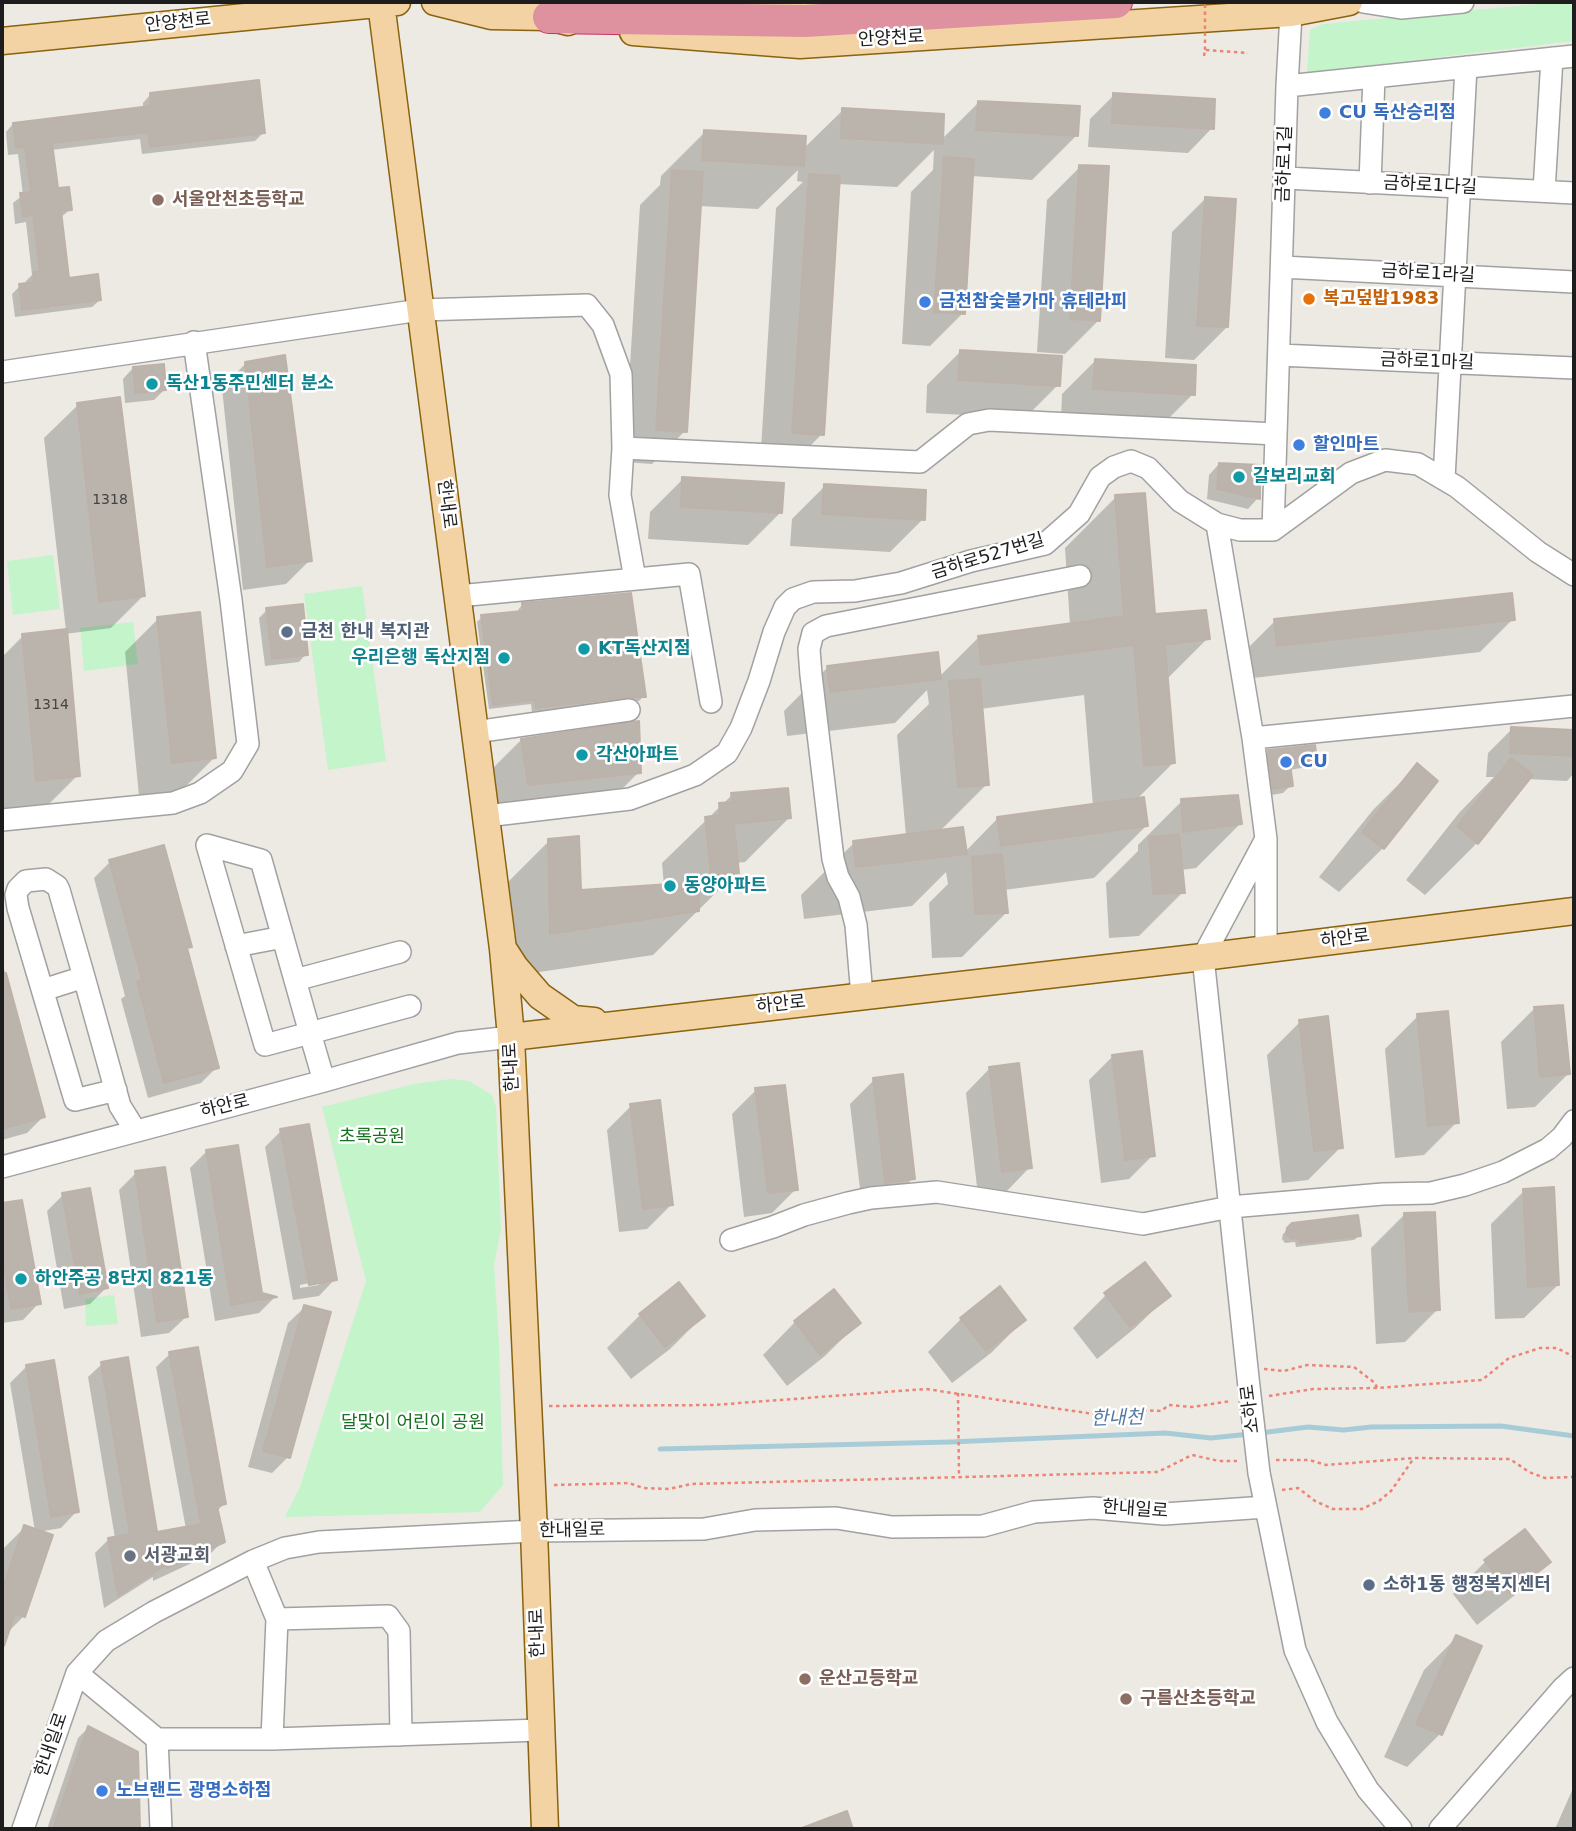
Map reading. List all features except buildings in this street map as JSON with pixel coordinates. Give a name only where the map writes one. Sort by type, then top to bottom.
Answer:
[{"type":"highway","points":[[549,17],[805,21],[1116,2]]},
{"type":"main road","name":"안양천로","points":[[435,2],[491,16],[549,17],[603,30],[800,45],[1349,2]]},
{"type":"main road","points":[[752,2],[838,8],[897,2]]},
{"type":"main road","name":"안양천로","points":[[2,41],[389,3]]},
{"type":"main road","name":"한내로","points":[[389,3],[420,310],[503,949],[511,1037],[545,1829]]},
{"type":"main road","name":"하안로","points":[[511,1037],[1574,911]]},
{"type":"main road","points":[[503,949],[540,996],[558,1010],[573,1019],[616,1023]]},
{"type":"street","points":[[1363,2],[1401,8],[1464,2]]},
{"type":"street","name":"금하로1길","points":[[1273,530],[1287,86],[1292,7]]},
{"type":"street","points":[[1287,86],[1574,56]]},
{"type":"street","points":[[1544,191],[1552,58]]},
{"type":"street","points":[[1444,480],[1466,67]]},
{"type":"street","points":[[1370,183],[1374,77]]},
{"type":"street","name":"금하로1다길","points":[[1286,178],[1574,193]]},
{"type":"street","name":"금하로1라길","points":[[1282,267],[1574,282]]},
{"type":"street","points":[[2,372],[420,310],[587,305],[603,325],[621,374],[623,448],[620,495],[635,579]]},
{"type":"street","points":[[2,820],[173,803],[201,793],[232,771],[248,744],[231,600],[194,342]]},
{"type":"street","name":"금하로1마길","points":[[1279,355],[1574,368]]},
{"type":"street","points":[[623,448],[920,462],[968,424],[989,420],[1276,433]]},
{"type":"street","points":[[1273,530],[1351,473],[1385,460],[1418,464],[1444,480],[1538,552],[1574,575]]},
{"type":"street","name":"금하로527번길","points":[[486,816],[630,799],[695,775],[727,752],[741,728],[774,632],[785,607],[793,599],[813,592],[855,591],[901,583],[971,561],[1045,544],[1079,514],[1100,477],[1114,467],[1131,461],[1149,468],[1180,501],[1217,524],[1240,530],[1273,530]]},
{"type":"street","points":[[1217,524],[1253,738],[1266,839],[1266,949]]},
{"type":"street","points":[[458,596],[689,574],[711,702]]},
{"type":"street","points":[[862,996],[856,925],[849,897],[838,877],[833,859],[811,675],[809,649],[813,633],[826,626],[1080,576]]},
{"type":"street","points":[[1253,738],[1574,706]]},
{"type":"street","points":[[475,732],[629,710]]},
{"type":"street","points":[[1203,957],[1266,839]]},
{"type":"street","points":[[324,1081],[310,1033],[261,860],[208,845],[265,1045],[310,1033],[410,1006]]},
{"type":"street","points":[[116,1090],[75,1100],[16,895],[26,881],[46,879],[57,886],[116,1090],[120,1106],[135,1130]]},
{"type":"street","points":[[236,946],[283,937]]},
{"type":"street","points":[[295,980],[400,952]]},
{"type":"street","name":"소하로","points":[[1203,957],[1261,1479],[1295,1650],[1327,1722],[1368,1790],[1401,1829]]},
{"type":"street","points":[[43,990],[83,977]]},
{"type":"street","name":"하안로","points":[[2,1167],[458,1043],[511,1037]]},
{"type":"street","points":[[731,1240],[804,1215],[871,1198],[937,1192],[1143,1224],[1230,1207],[1383,1194],[1431,1193],[1503,1172],[1548,1149],[1574,1121]]},
{"type":"street","name":"한내일로","points":[[23,1829],[77,1673],[106,1641],[154,1612],[253,1561],[285,1548],[319,1542],[534,1531],[704,1529],[755,1520],[836,1518],[892,1527],[983,1526],[1034,1512],[1093,1508],[1164,1514],[1261,1479]]},
{"type":"street","points":[[253,1561],[277,1619],[272,1739]]},
{"type":"street","points":[[277,1619],[388,1616],[399,1631],[401,1735]]},
{"type":"street","points":[[77,1673],[157,1739],[272,1739],[541,1730]]},
{"type":"street","points":[[1440,1829],[1574,1678]]},
{"type":"street","points":[[157,1739],[161,1829]]},
{"type":"path","points":[[1205,2],[1205,56]]},
{"type":"path","points":[[1205,50],[1248,53]]},
{"type":"path","points":[[1251,1384],[1313,1390],[1482,1380],[1509,1358],[1540,1348],[1557,1348],[1574,1357]]},
{"type":"path","points":[[1251,1384],[1307,1365],[1354,1367],[1375,1383],[1377,1388]]},
{"type":"path","points":[[528,1406],[713,1405],[926,1389],[1100,1415],[1110,1422],[1122,1420],[1137,1410],[1161,1411],[1169,1405],[1192,1406],[1232,1401]]},
{"type":"path","points":[[958,1393],[960,1476]]},
{"type":"path","points":[[532,1485],[629,1483],[643,1488],[669,1489],[691,1484],[1158,1472],[1192,1455],[1219,1461],[1261,1479],[1298,1489],[1326,1507],[1353,1511],[1380,1501],[1391,1491],[1414,1458]]},
{"type":"path","points":[[1261,1479],[1309,1460],[1326,1465],[1414,1458],[1510,1459],[1545,1478],[1574,1477]]},
{"type":"green space","points":[[1574,2],[1574,41],[1307,73],[1310,30],[1323,24]]},
{"type":"green space","points":[[53,555],[60,609],[13,615],[7,561]]},
{"type":"green space","points":[[362,586],[386,761],[328,770],[304,594]]},
{"type":"green space","points":[[133,622],[138,664],[84,671],[80,628]]},
{"type":"green space","name":"달맞이 어린이 공원","points":[[450,1079],[469,1081],[492,1095],[496,1107],[501,1230],[494,1264],[503,1485],[480,1512],[285,1517],[300,1487],[366,1281],[322,1107],[414,1084]]},
{"type":"green space","points":[[114,1295],[118,1324],[86,1326],[85,1299]]},
{"type":"waterway","name":"한내천","points":[[1260,1433],[1308,1427],[1344,1430],[1371,1427],[1501,1426],[1574,1436]]},
{"type":"waterway","name":"한내천","points":[[660,1449],[950,1442],[1165,1433],[1211,1438],[1250,1434]]},
{"type":"place","name":"CU 독산승리점","points":[[1325,113]]},
{"type":"place","name":"서울안천초등학교","points":[[158,200]]},
{"type":"place","name":"복고덮밥1983","points":[[1309,299]]},
{"type":"place","name":"금천참숯불가마 휴테라피","points":[[925,302]]},
{"type":"place","name":"독산1동주민센터 분소","points":[[152,384]]},
{"type":"place","name":"할인마트","points":[[1299,445]]},
{"type":"place","name":"갈보리교회","points":[[1239,477]]},
{"type":"place","name":"금천 한내 복지관","points":[[287,632]]},
{"type":"place","name":"KT독산지점","points":[[584,649]]},
{"type":"place","name":"우리은행 독산지점","points":[[504,658]]},
{"type":"place","name":"각산아파트","points":[[582,755]]},
{"type":"place","name":"CU","points":[[1286,762]]},
{"type":"place","name":"동양아파트","points":[[670,886]]},
{"type":"place","name":"하안주공 8단지 821동","points":[[21,1279]]},
{"type":"place","name":"서광교회","points":[[130,1556]]},
{"type":"place","name":"소하1동 행정복지센터","points":[[1369,1585]]},
{"type":"place","name":"운산고등학교","points":[[805,1679]]},
{"type":"place","name":"구름산초등학교","points":[[1126,1699]]},
{"type":"place","name":"노브랜드 광명소하점","points":[[102,1791]]},
{"type":"park label","name":"초록공원","points":[[372,1137]]}]
